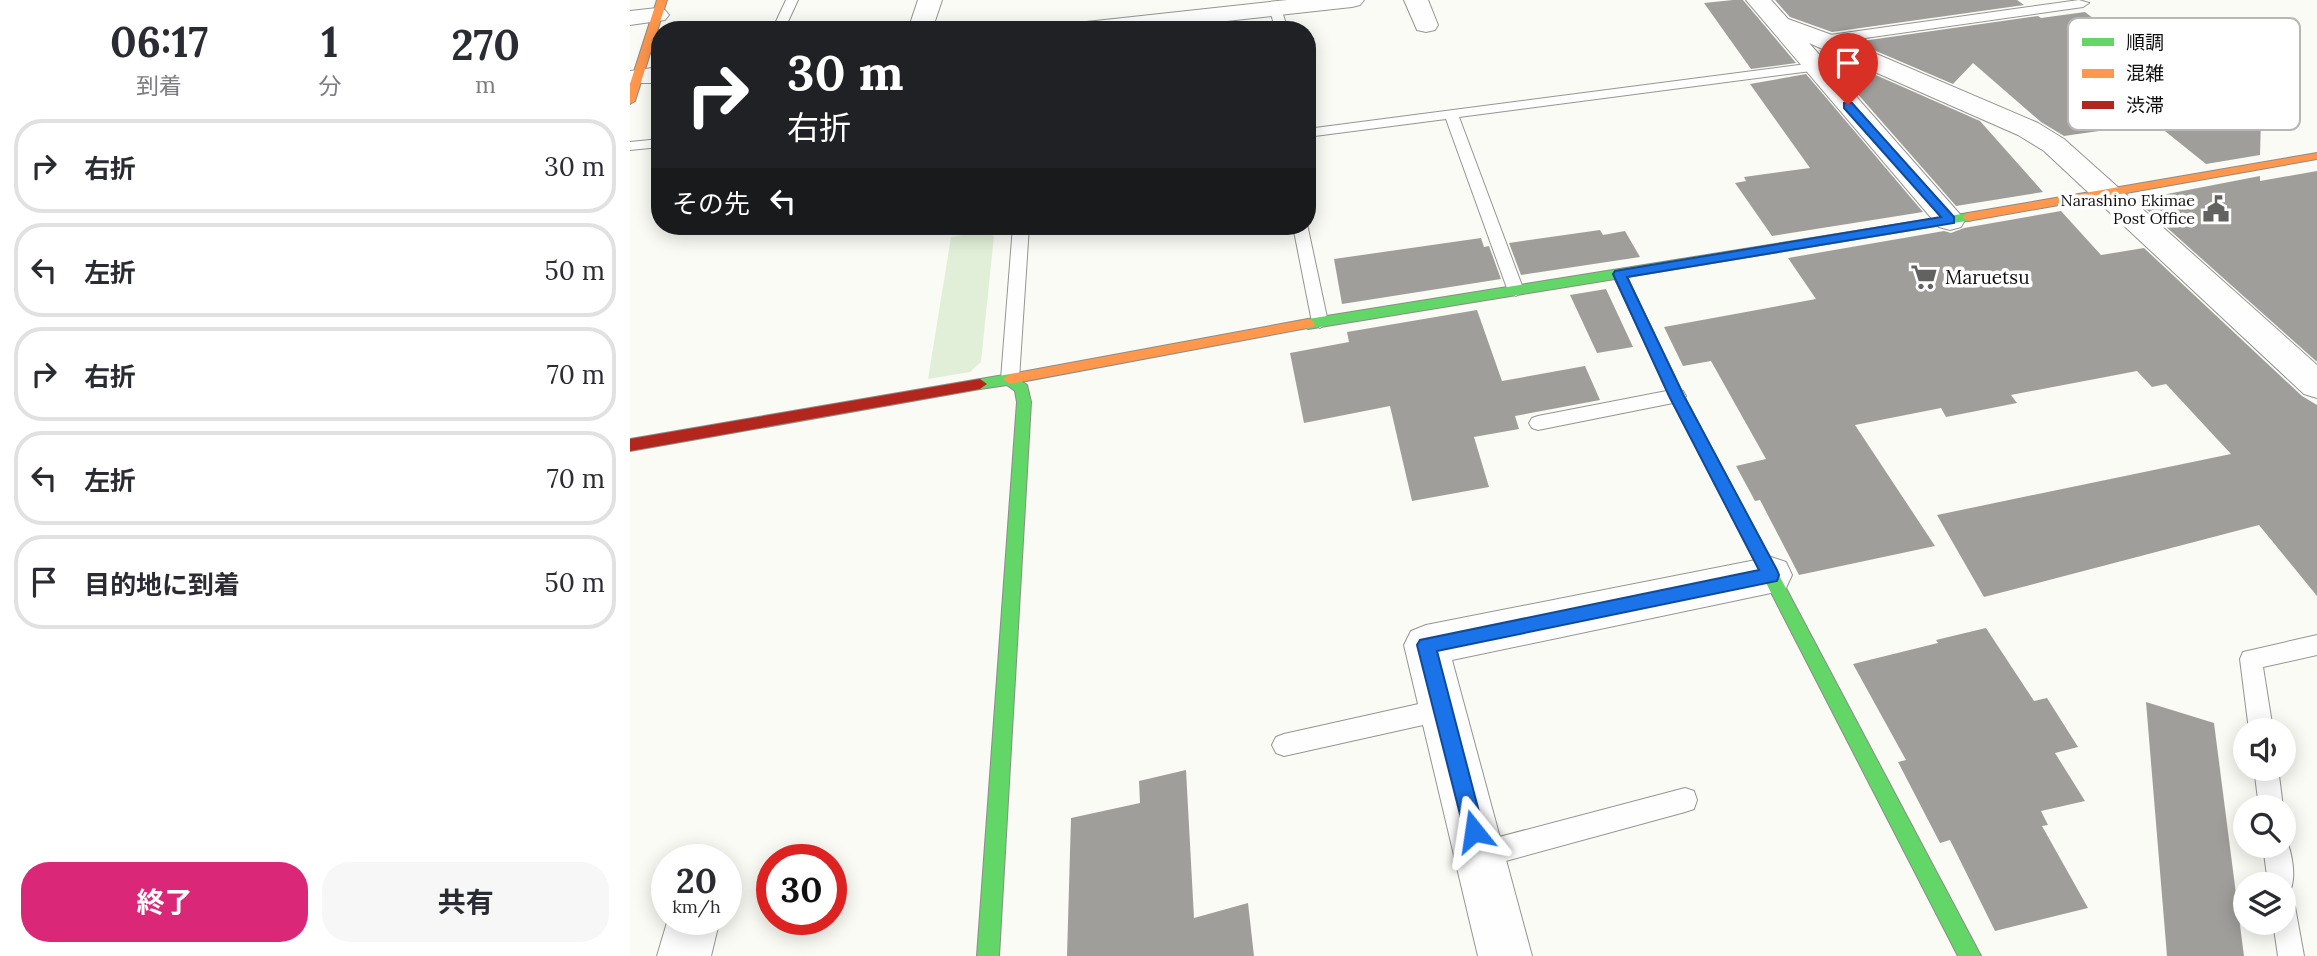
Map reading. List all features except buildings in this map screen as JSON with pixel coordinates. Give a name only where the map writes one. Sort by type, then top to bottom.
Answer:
[{"type":"street","points":[[923,21],[930,0]]},
{"type":"street","points":[[1242,21],[1278,19],[1308,2],[1352,0]]},
{"type":"street","points":[[1416,0],[1426,25]]},
{"type":"street","points":[[1758,0],[1950,220]]},
{"type":"street","points":[[630,18],[660,7]]},
{"type":"street","points":[[1777,24],[1823,40],[2028,129],[2054,145],[2317,385]]},
{"type":"street","points":[[638,87],[651,40]]},
{"type":"street","points":[[630,445],[1320,322],[1950,220],[2317,156]]},
{"type":"street","points":[[1619,274],[1677,396],[1970,956]]},
{"type":"street","points":[[988,956],[1024,402],[1022,388],[1010,379]]},
{"type":"street","points":[[1505,956],[1426,645],[1770,575]]},
{"type":"street","points":[[684,956],[690,935]]},
{"type":"lane","points":[[782,21],[792,0]]},
{"type":"lane","points":[[1823,40],[2082,3]]},
{"type":"lane","points":[[1316,133],[1814,67]]},
{"type":"lane","points":[[1451,115],[1516,291]]},
{"type":"lane","points":[[630,146],[651,144]]},
{"type":"lane","points":[[1010,379],[1020,235]]},
{"type":"lane","points":[[1303,235],[1320,322]]},
{"type":"lane","points":[[1538,423],[1677,396]]},
{"type":"lane","points":[[2259,718],[2251,659],[2317,645]]},
{"type":"lane","points":[[1284,745],[1441,710]]},
{"type":"lane","points":[[1480,855],[1685,800]]},
{"type":"lane","points":[[2288,935],[2291,956]]},
{"type":"green space","points":[[994,236],[981,362],[970,372],[928,379],[951,237]]},
{"type":"traffic: fast","points":[[1308,324],[1968,217]]},
{"type":"traffic: fast","points":[[1619,274],[1677,396],[1970,956]]},
{"type":"traffic: fast","points":[[980,384],[1010,379],[1022,389],[1024,402],[988,956]]},
{"type":"traffic: slow","points":[[655,21],[662,0]]},
{"type":"traffic: slow","points":[[630,101],[651,35]]},
{"type":"traffic: slow","points":[[1968,217],[2317,156]]},
{"type":"traffic: slow","points":[[1010,379],[1308,324]]},
{"type":"traffic: jam","points":[[630,445],[980,384]]},
{"type":"place","name":"Narashino Ekimae Post Office","points":[[2216,209]]},
{"type":"place","name":"Maruetsu","points":[[1924,277]]},
{"type":"route","points":[[1474,831],[1426,645],[1770,575],[1677,396],[1619,274],[1950,220],[1848,105]]}]
